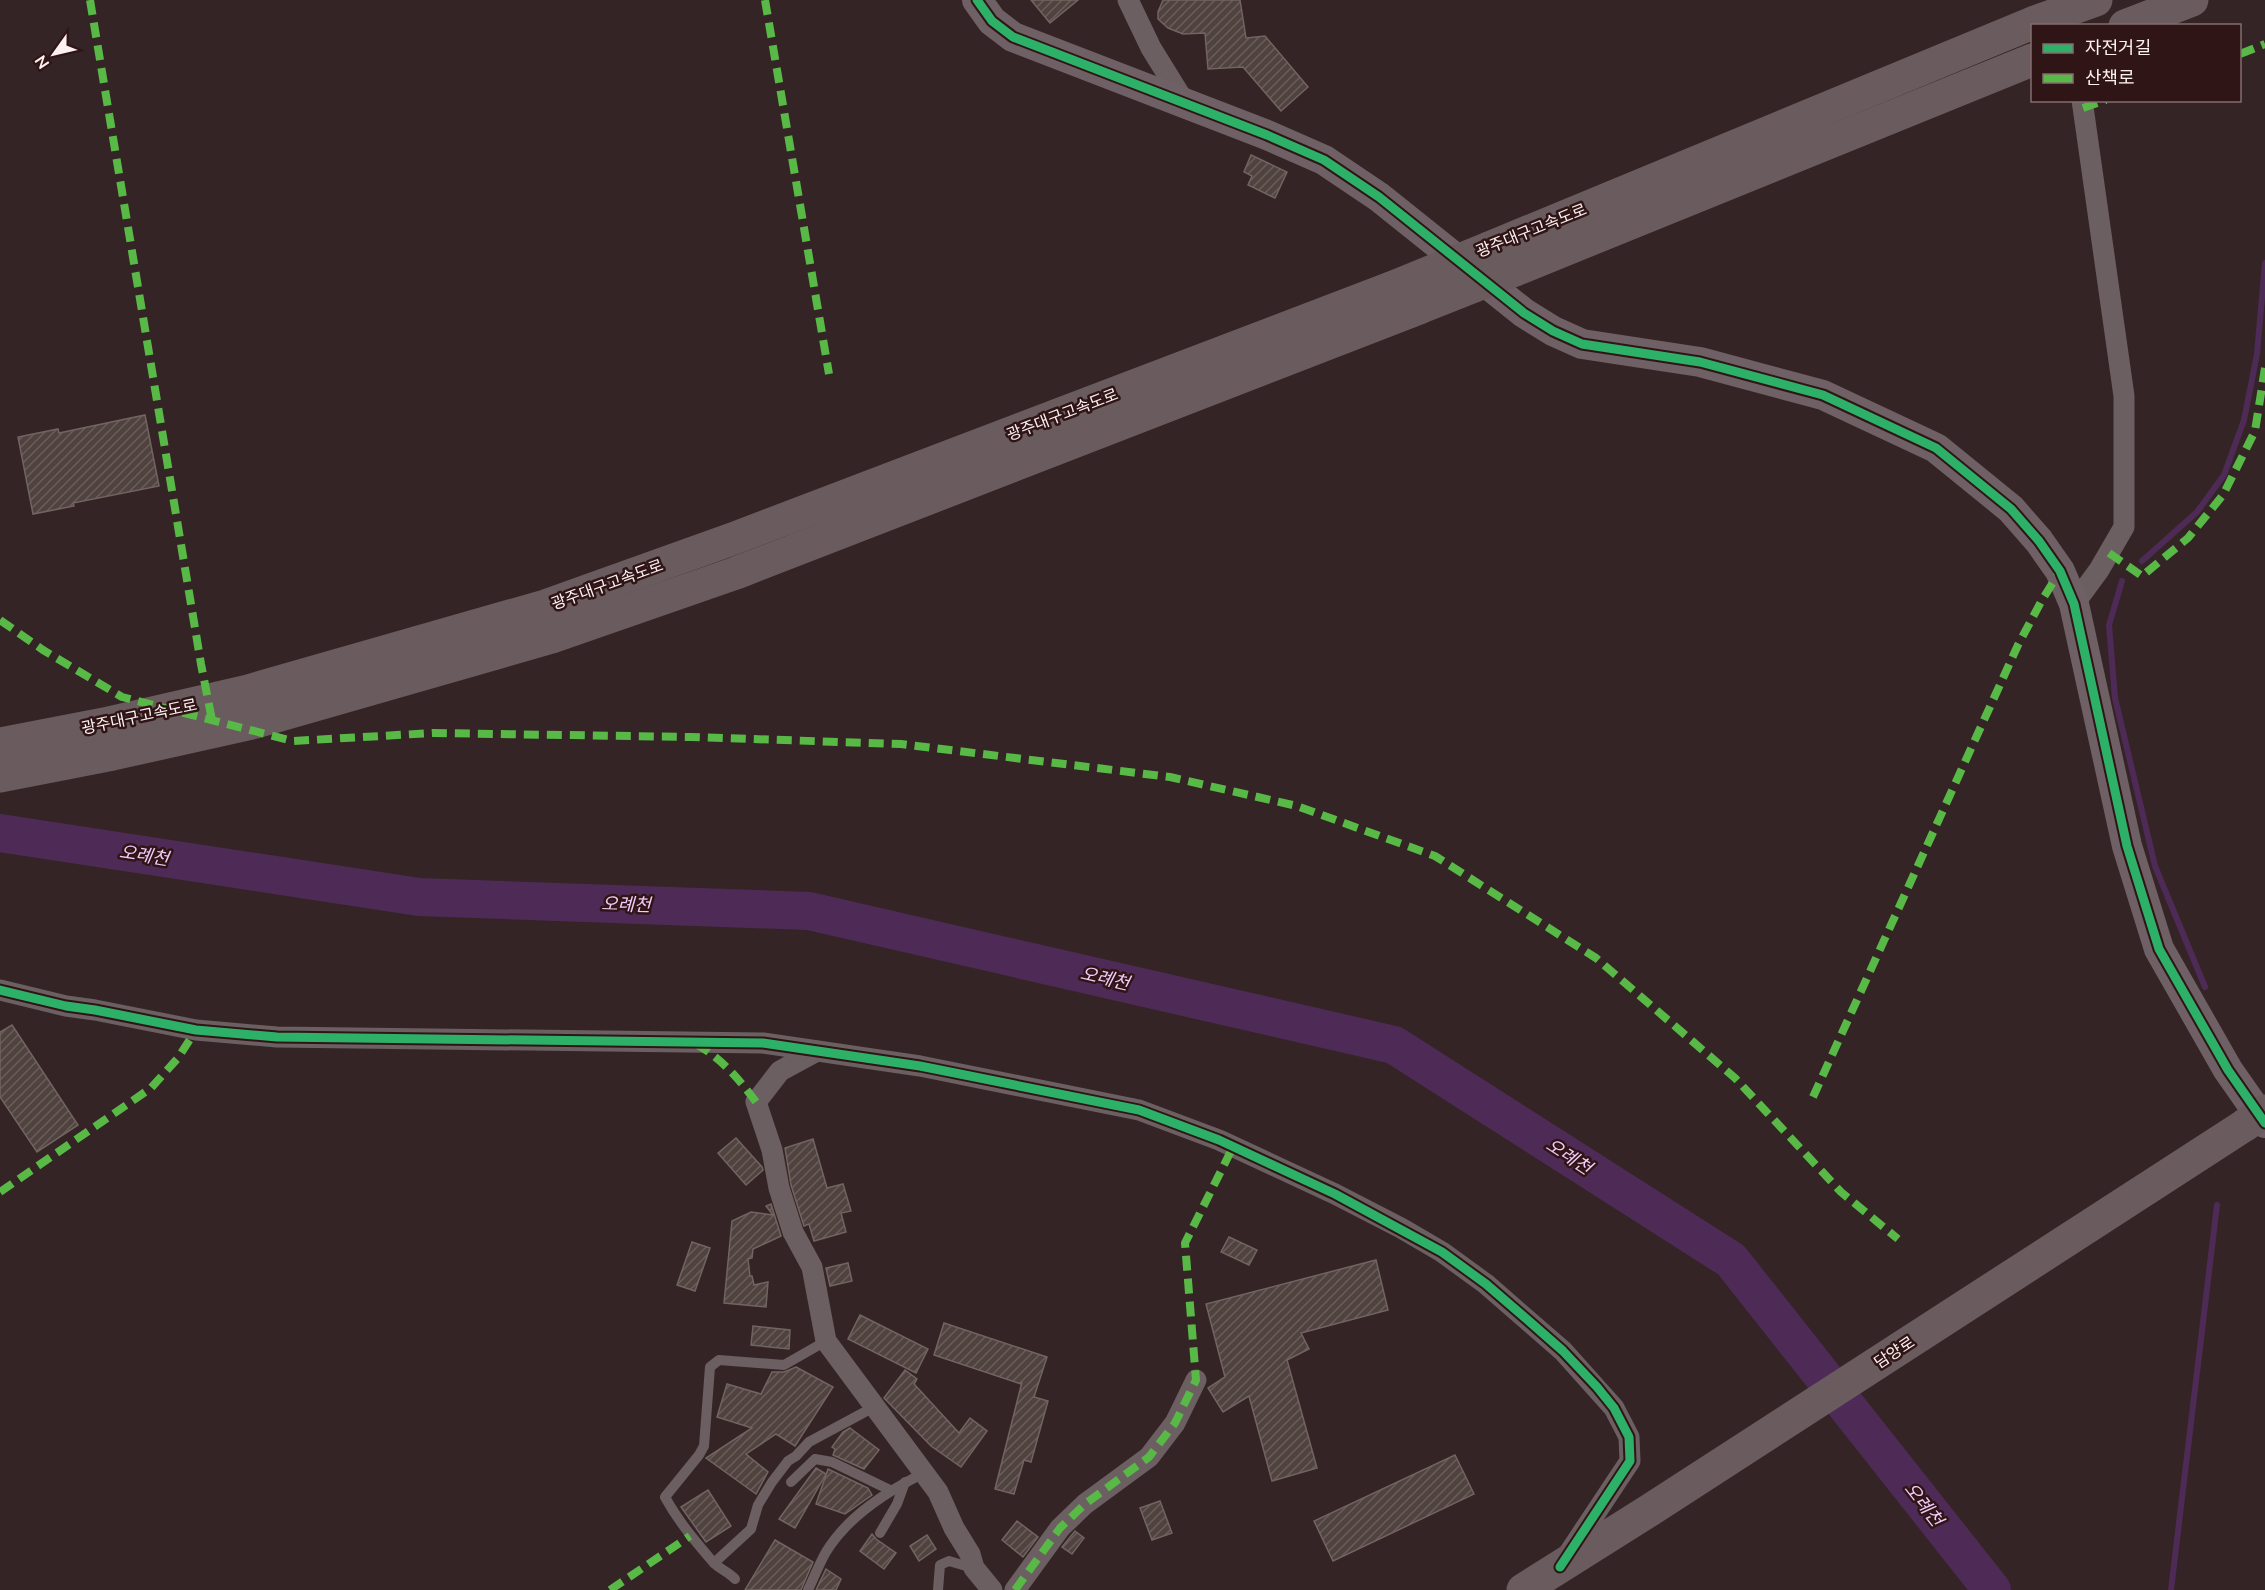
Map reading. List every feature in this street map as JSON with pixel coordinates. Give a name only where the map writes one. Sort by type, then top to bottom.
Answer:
[{"type":"highway","name":"광주대구고속도로","points":[[0,744],[248,692],[545,606],[735,538],[1391,288],[2035,22],[2096,0]]},
{"type":"highway","points":[[2131,24],[2192,0]]},
{"type":"highway","name":"광주대구고속도로","points":[[0,776],[256,722],[552,637],[736,573],[1419,308],[2031,60]]},
{"type":"highway","name":"담양로","points":[[1523,1590],[2258,1120]]},
{"type":"street","points":[[977,0],[992,21],[1013,37],[1277,139],[1324,160],[1379,197],[1524,313],[1553,332],[1582,344],[1700,362],[1823,395],[1936,448],[2011,509],[2061,571],[2074,604],[2127,846],[2159,949],[2258,1120]]},
{"type":"street","points":[[1128,0],[1151,48],[1185,103]]},
{"type":"street","points":[[2068,0],[2072,24]]},
{"type":"street","points":[[2074,604],[2099,570],[2124,527],[2124,396],[2082,102]]},
{"type":"street","points":[[0,990],[66,1006],[196,1030],[277,1037],[763,1043],[920,1066],[1139,1110],[1219,1140],[1335,1194],[1442,1252],[1486,1284],[1563,1351],[1614,1408],[1629,1437],[1630,1461],[1560,1567]]},
{"type":"street","points":[[817,1051],[780,1071],[756,1102],[772,1150],[778,1188],[794,1232],[812,1267],[826,1341],[874,1407],[914,1478],[938,1492],[954,1528],[970,1554],[974,1568],[992,1590]]},
{"type":"street","points":[[1015,1590],[1060,1528],[1085,1504],[1149,1456],[1175,1423],[1196,1380]]},
{"type":"lane","points":[[735,1579],[714,1563],[706,1550],[690,1536],[665,1497],[704,1446],[710,1367],[719,1360],[784,1365],[826,1341]]},
{"type":"lane","points":[[714,1563],[751,1528],[758,1506],[788,1461],[809,1442],[874,1407]]},
{"type":"lane","points":[[791,1482],[815,1459],[832,1462],[890,1490]]},
{"type":"lane","points":[[808,1590],[826,1551],[848,1523],[890,1490],[914,1478]]},
{"type":"lane","points":[[880,1533],[914,1478]]},
{"type":"lane","points":[[938,1590],[940,1565],[949,1561],[974,1568]]},
{"type":"building","points":[[1031,0],[1078,0],[1050,23]]},
{"type":"building","points":[[1163,0],[1240,0],[1246,38],[1265,36],[1308,87],[1281,111],[1243,67],[1208,69],[1205,33],[1183,34],[1168,28],[1158,19]]},
{"type":"building","points":[[1251,155],[1287,172],[1275,198],[1248,185],[1252,176],[1244,172]]},
{"type":"building","points":[[145,415],[159,486],[73,503],[74,506],[33,514],[18,437],[58,429],[59,433]]},
{"type":"building","points":[[12,1025],[78,1125],[37,1152],[0,1097],[0,1032]]},
{"type":"building","points":[[736,1138],[763,1170],[746,1185],[718,1153]]},
{"type":"building","points":[[813,1139],[827,1188],[843,1184],[851,1211],[841,1213],[846,1232],[814,1241],[809,1224],[804,1226],[791,1185],[785,1148]]},
{"type":"building","points":[[771,1204],[781,1236],[753,1249],[752,1258],[748,1259],[750,1276],[752,1276],[754,1285],[768,1282],[766,1307],[724,1303],[732,1221],[751,1212],[773,1215],[766,1206]]},
{"type":"building","points":[[1229,1237],[1257,1250],[1249,1265],[1221,1252]]},
{"type":"building","points":[[692,1242],[710,1248],[695,1291],[677,1285]]},
{"type":"building","points":[[1376,1260],[1388,1310],[1301,1333],[1309,1349],[1287,1360],[1317,1468],[1272,1481],[1249,1396],[1223,1412],[1208,1388],[1225,1377],[1206,1304]]},
{"type":"building","points":[[848,1263],[852,1281],[830,1286],[826,1268]]},
{"type":"building","points":[[860,1315],[928,1349],[916,1373],[848,1339]]},
{"type":"building","points":[[944,1323],[1047,1357],[1034,1397],[1048,1401],[1031,1462],[1024,1460],[1014,1494],[995,1489],[1022,1382],[1021,1384],[934,1355]]},
{"type":"building","points":[[753,1326],[790,1330],[789,1349],[751,1345]]},
{"type":"building","points":[[796,1367],[833,1387],[795,1446],[776,1434],[746,1454],[768,1472],[756,1494],[706,1458],[752,1428],[717,1417],[727,1384],[761,1394],[772,1372],[784,1372]]},
{"type":"building","points":[[905,1370],[917,1379],[914,1384],[959,1433],[970,1418],[987,1431],[961,1467],[931,1446],[884,1398]]},
{"type":"building","points":[[850,1428],[879,1450],[864,1469],[833,1455],[835,1449],[832,1447],[843,1432]]},
{"type":"building","points":[[1455,1455],[1474,1494],[1333,1561],[1314,1521]]},
{"type":"building","points":[[816,1468],[826,1474],[795,1528],[779,1519]]},
{"type":"building","points":[[828,1469],[868,1488],[872,1495],[845,1514],[816,1504]]},
{"type":"building","points":[[708,1490],[731,1526],[706,1542],[681,1507]]},
{"type":"building","points":[[1160,1501],[1172,1533],[1152,1540],[1140,1508]]},
{"type":"building","points":[[1017,1521],[1038,1537],[1023,1557],[1002,1540]]},
{"type":"building","points":[[1075,1531],[1084,1538],[1072,1554],[1062,1547]]},
{"type":"building","points":[[872,1534],[896,1553],[884,1569],[860,1551]]},
{"type":"building","points":[[927,1535],[936,1549],[919,1561],[910,1546]]},
{"type":"building","points":[[775,1540],[813,1562],[801,1590],[745,1590]]},
{"type":"building","points":[[826,1569],[841,1579],[836,1590],[816,1590]]},
{"type":"waterway","points":[[2142,561],[2197,512],[2224,475],[2244,420],[2257,354],[2265,263]]},
{"type":"waterway","points":[[2122,581],[2109,625],[2115,698],[2155,866],[2205,987]]},
{"type":"waterway","name":"오례천","points":[[0,833],[419,897],[809,911],[1394,1045],[1731,1260],[1992,1590]]},
{"type":"waterway","points":[[2171,1590],[2217,1205]]},
{"type":"marked path","points":[[90,0],[212,720]]},
{"type":"marked path","points":[[765,0],[829,374]]},
{"type":"marked path","points":[[2241,54],[2265,44]]},
{"type":"marked path","points":[[2083,108],[2100,102]]},
{"type":"marked path","points":[[2109,553],[2142,576],[2188,538],[2223,495],[2255,431],[2265,368]]},
{"type":"marked path","points":[[1813,1097],[2018,645],[2060,571]]},
{"type":"marked path","points":[[0,620],[43,650],[122,697],[293,741],[433,733],[691,737],[901,744],[1170,777],[1297,806],[1435,856],[1596,958],[1735,1078],[1841,1192],[1898,1239]]},
{"type":"marked path","points":[[0,1192],[151,1088],[178,1058],[196,1030]]},
{"type":"marked path","points":[[696,1044],[729,1070],[756,1102]]},
{"type":"marked path","points":[[1015,1590],[1060,1528],[1085,1504],[1149,1457],[1175,1423],[1196,1380],[1185,1243],[1233,1147]]},
{"type":"marked path","points":[[610,1590],[690,1536]]},
{"type":"cycle path","points":[[977,0],[992,21],[1013,37],[1267,135],[1324,160],[1379,197],[1524,313],[1553,331],[1582,344],[1700,362],[1823,395],[1936,448],[2011,509],[2039,541],[2060,571],[2074,604],[2127,846],[2159,949],[2228,1070],[2265,1123]]},
{"type":"cycle path","points":[[0,990],[66,1006],[196,1030],[277,1037],[763,1043],[920,1066],[1139,1110],[1219,1140],[1335,1194],[1442,1252],[1486,1284],[1530,1322],[1563,1351],[1597,1387],[1614,1408],[1629,1437],[1630,1461],[1560,1567]]}]
